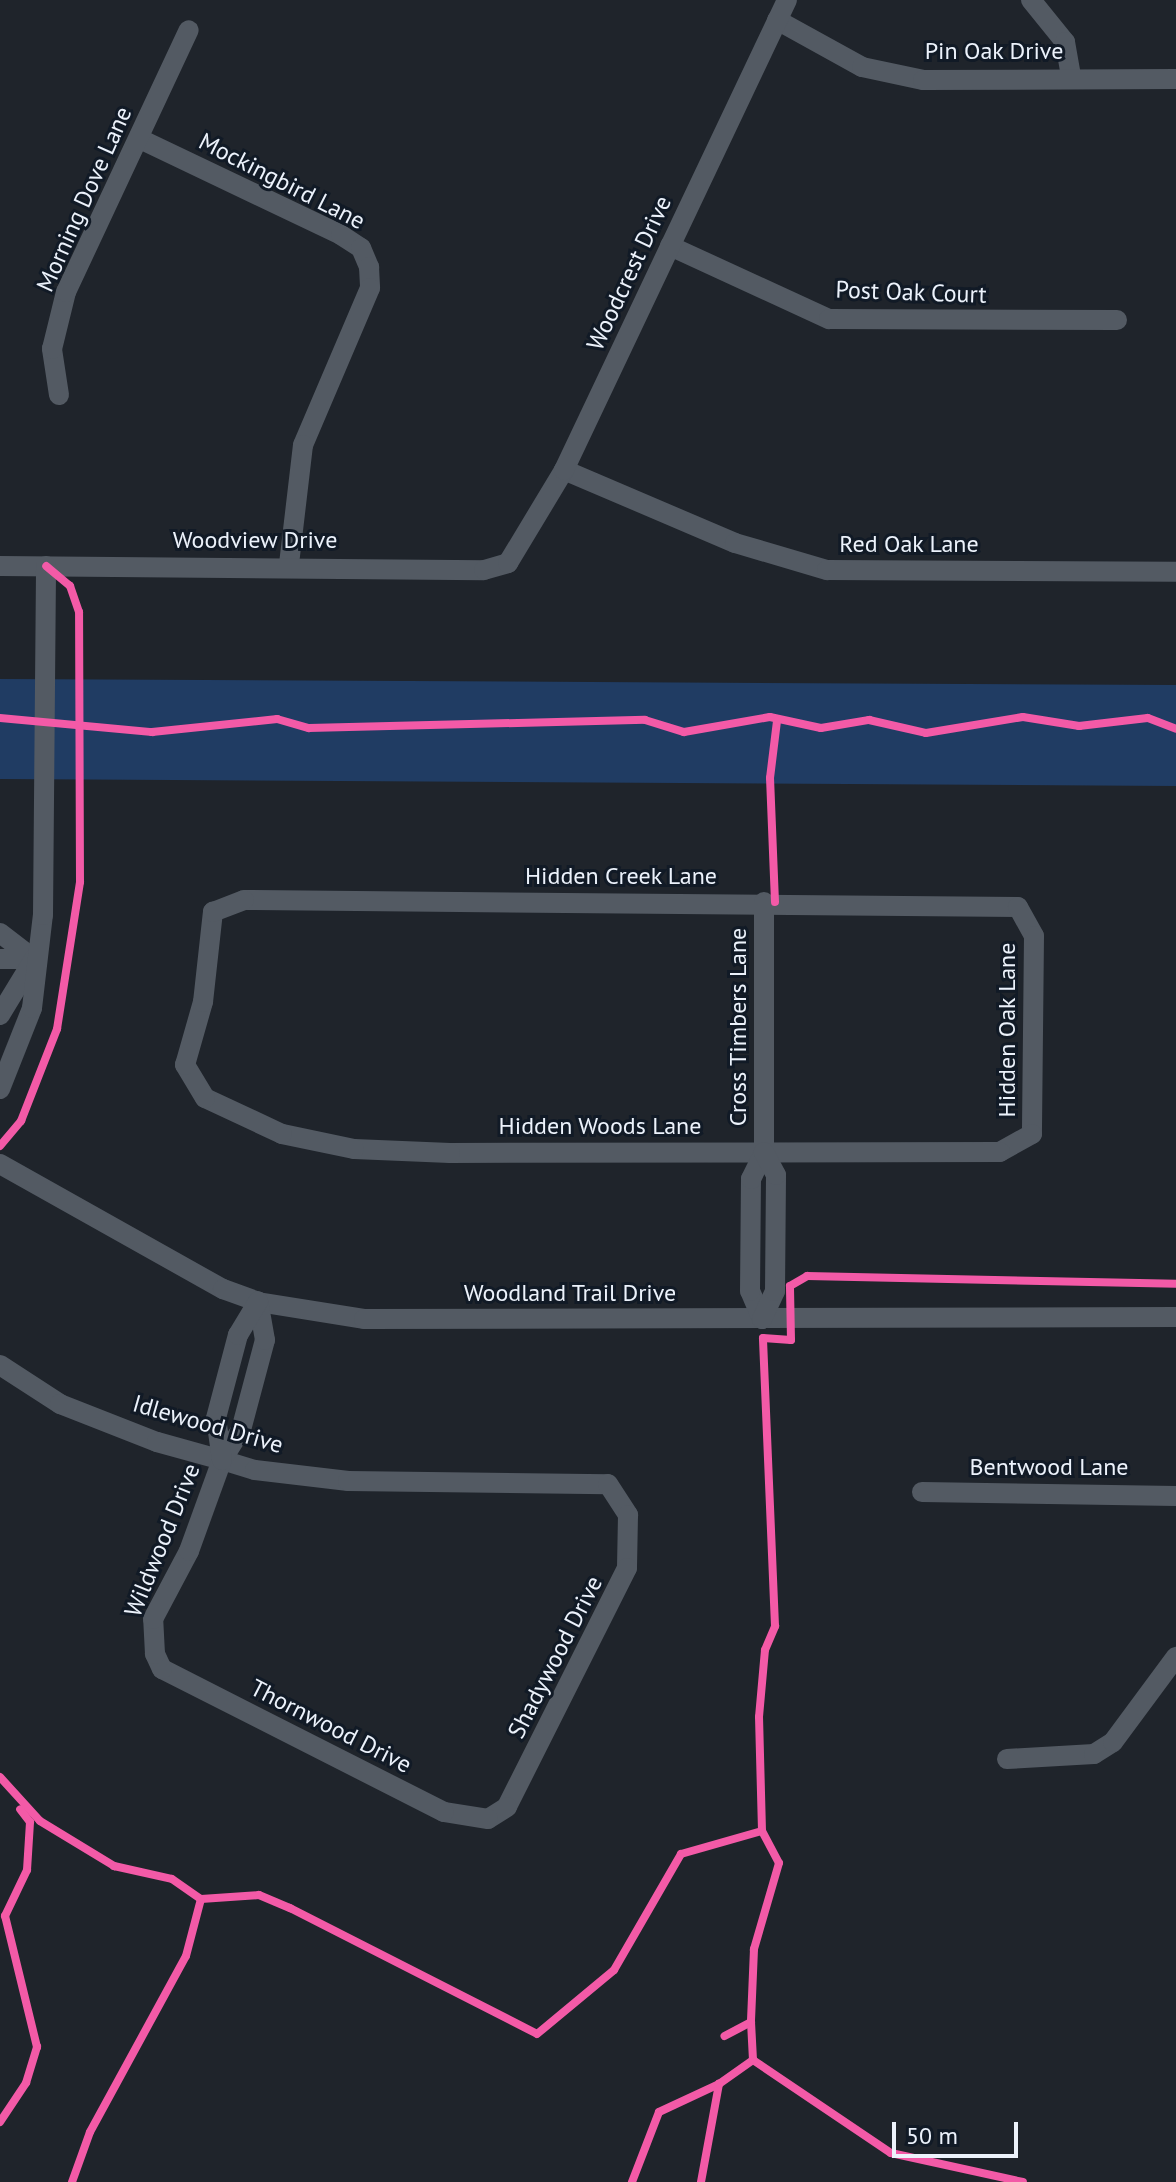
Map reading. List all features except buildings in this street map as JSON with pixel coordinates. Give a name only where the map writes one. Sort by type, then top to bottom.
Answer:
[{"type":"street","name":"Woodcrest Drive","points":[[508,563],[564,470],[787,0]]},
{"type":"street","points":[[1031,0],[1065,42],[1071,77]]},
{"type":"street","name":"Pin Oak Drive","points":[[777,20],[862,67],[923,80],[1071,77],[1176,79]]},
{"type":"street","name":"Morning Dove Lane","points":[[59,395],[52,349],[66,292],[189,30]]},
{"type":"street","name":"Mockingbird Lane","points":[[140,139],[341,235],[361,248],[369,267],[370,288],[303,445],[289,564]]},
{"type":"street","name":"Post Oak Court","points":[[670,246],[829,319],[1117,320]]},
{"type":"street","name":"Red Oak Lane","points":[[564,470],[735,543],[827,570],[1176,572]]},
{"type":"street","name":"Woodview Drive","points":[[0,566],[289,564],[484,570],[508,563]]},
{"type":"street","points":[[0,1089],[32,1008],[34,959],[45,873],[46,566]]},
{"type":"street","name":"Hidden Creek Lane","points":[[191,1082],[185,1065],[203,1002],[213,912],[244,900],[1007,903],[1027,914]]},
{"type":"street","name":"Cross Timbers Lane","points":[[762,1319],[750,1291],[751,1179],[764,1152],[764,902]]},
{"type":"street","name":"Hidden Oak Lane","points":[[1024,1143],[1035,1118],[1034,936],[1027,914]]},
{"type":"street","points":[[0,933],[34,959]]},
{"type":"street","points":[[0,959],[34,959]]},
{"type":"street","points":[[0,1015],[34,959]]},
{"type":"street","name":"Hidden Woods Lane","points":[[191,1082],[205,1098],[282,1134],[354,1149],[1000,1152],[1024,1143]]},
{"type":"street","name":"Woodland Trail Drive","points":[[0,1164],[110,1232],[258,1302],[364,1319],[1176,1317]]},
{"type":"street","name":"Wildwood Drive","points":[[152,1639],[153,1619],[222,1460],[216,1418],[238,1335],[258,1302]]},
{"type":"street","name":"Idlewood Drive","points":[[2,1370],[60,1404],[222,1460],[348,1481],[608,1484]]},
{"type":"street","name":"Shadywood Drive","points":[[507,1807],[627,1568],[628,1515],[608,1484]]},
{"type":"street","name":"Bentwood Lane","points":[[922,1492],[1176,1496]]},
{"type":"street","name":"Thornwood Drive","points":[[152,1639],[162,1669],[444,1812],[488,1819],[507,1807]]},
{"type":"street","points":[[1007,1759],[1094,1754],[1113,1742],[1176,1657]]},
{"type":"shaded area","points":[[0,679],[1176,685],[1176,786],[0,779]]},
{"type":"cycle path","points":[[0,1146],[21,1121],[57,1029],[80,882],[79,612],[70,586],[46,566]]},
{"type":"cycle path","points":[[0,718],[152,732],[277,719],[309,728],[645,720],[684,732],[770,717],[821,728],[869,720],[926,733],[1023,717],[1079,726],[1148,718],[1176,729]]},
{"type":"cycle path","points":[[775,902],[770,778],[777,721]]},
{"type":"cycle path","points":[[762,1831],[759,1717],[765,1650],[775,1626],[763,1338],[791,1340],[790,1286],[807,1276],[1176,1284]]},
{"type":"cycle path","points":[[0,1777],[40,1821],[114,1866],[172,1879],[201,1899],[259,1895],[537,2034],[614,1970],[681,1854],[762,1831],[779,1863],[754,1949],[751,2022],[725,2036]]},
{"type":"cycle path","points":[[0,2122],[26,2083],[37,2047],[5,1916],[27,1870],[30,1822],[20,1809]]},
{"type":"cycle path","points":[[72,2182],[90,2132],[186,1956],[201,1899]]},
{"type":"cycle path","points":[[701,2182],[719,2084],[753,2060],[751,2022]]},
{"type":"cycle path","points":[[753,2060],[891,2153],[1023,2182]]},
{"type":"cycle path","points":[[632,2182],[659,2112],[719,2084]]}]
